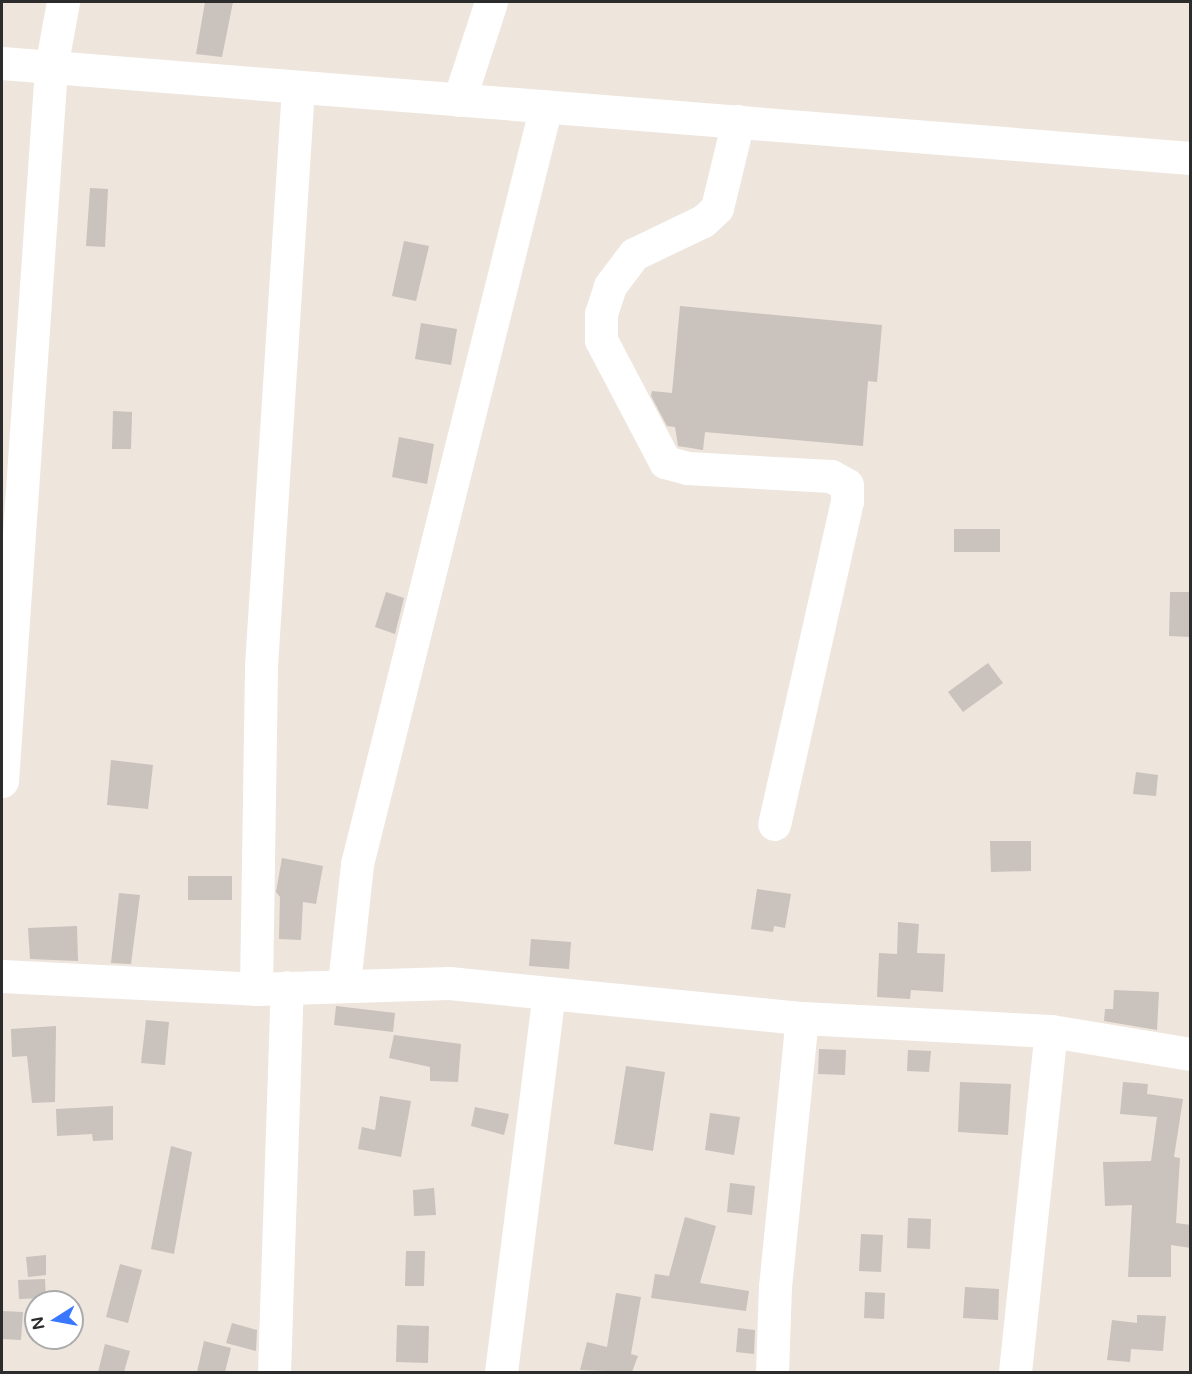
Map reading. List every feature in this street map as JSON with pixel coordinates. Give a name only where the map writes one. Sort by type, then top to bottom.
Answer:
[{"type":"street","points":[[2,781],[51,67],[63,2]]},
{"type":"street","points":[[459,100],[490,2]]},
{"type":"street","points":[[2,63],[1191,158]]},
{"type":"street","points":[[274,1372],[272,988],[261,666],[298,87]]},
{"type":"street","points":[[344,984],[357,864],[546,106]]},
{"type":"street","points":[[738,121],[717,208],[703,221],[634,254],[610,286],[601,314],[601,340],[653,447],[665,462],[687,468],[831,476],[847,485],[847,501],[774,824]]},
{"type":"street","points":[[2,976],[272,988],[449,982],[802,1018],[1051,1031],[1191,1054]]},
{"type":"street","points":[[501,1372],[549,994]]},
{"type":"street","points":[[772,1372],[775,1287],[802,1018]]},
{"type":"street","points":[[1015,1372],[1051,1031]]},
{"type":"building","points":[[205,2],[233,2],[222,57],[196,54]]},
{"type":"building","points":[[90,188],[108,189],[105,247],[86,246]]},
{"type":"building","points":[[404,241],[429,246],[416,301],[392,296]]},
{"type":"building","points":[[680,306],[882,325],[877,382],[868,381],[863,446],[705,432],[703,450],[678,446],[675,427],[667,426],[651,396],[652,391],[672,393]]},
{"type":"building","points":[[421,323],[457,329],[451,365],[415,359]]},
{"type":"building","points":[[113,411],[132,412],[131,449],[112,449]]},
{"type":"building","points":[[399,437],[434,444],[427,484],[392,477]]},
{"type":"building","points":[[954,529],[1000,529],[1000,552],[954,552]]},
{"type":"building","points":[[386,592],[404,598],[395,634],[375,627]]},
{"type":"building","points":[[1170,592],[1191,592],[1191,637],[1169,636]]},
{"type":"building","points":[[988,663],[1003,683],[963,712],[948,692]]},
{"type":"building","points":[[111,760],[153,765],[148,809],[107,805]]},
{"type":"building","points":[[1136,772],[1158,775],[1156,796],[1133,794]]},
{"type":"building","points":[[990,841],[1031,841],[1031,871],[991,872]]},
{"type":"building","points":[[282,858],[323,866],[316,904],[303,902],[301,940],[279,939],[280,897],[276,892]]},
{"type":"building","points":[[188,876],[232,876],[232,900],[188,900]]},
{"type":"building","points":[[757,889],[791,894],[785,928],[774,926],[773,932],[751,929]]},
{"type":"building","points":[[119,893],[140,895],[131,964],[111,963]]},
{"type":"building","points":[[898,922],[919,924],[917,953],[945,954],[943,992],[911,990],[910,999],[877,997],[879,953],[897,954]]},
{"type":"building","points":[[77,926],[78,961],[30,959],[28,928]]},
{"type":"building","points":[[531,939],[571,942],[569,969],[529,966]]},
{"type":"building","points":[[1114,990],[1159,992],[1157,1030],[1104,1021],[1105,1009],[1113,1009]]},
{"type":"building","points":[[336,1006],[395,1013],[393,1032],[334,1025]]},
{"type":"building","points":[[146,1020],[169,1022],[165,1065],[141,1063]]},
{"type":"building","points":[[56,1026],[55,1102],[32,1103],[27,1056],[12,1057],[11,1029]]},
{"type":"building","points":[[394,1035],[461,1044],[458,1082],[430,1081],[430,1067],[389,1058]]},
{"type":"building","points":[[819,1049],[846,1050],[845,1075],[818,1074]]},
{"type":"building","points":[[908,1050],[931,1051],[929,1072],[907,1071]]},
{"type":"building","points":[[626,1066],[665,1072],[653,1151],[614,1144]]},
{"type":"building","points":[[960,1082],[1011,1084],[1008,1135],[958,1132]]},
{"type":"building","points":[[1123,1082],[1148,1084],[1147,1094],[1183,1099],[1174,1157],[1180,1158],[1176,1223],[1191,1225],[1191,1248],[1171,1245],[1171,1277],[1128,1277],[1132,1205],[1105,1206],[1103,1162],[1151,1161],[1157,1117],[1120,1114]]},
{"type":"building","points":[[380,1096],[411,1101],[401,1157],[358,1149],[362,1127],[375,1130]]},
{"type":"building","points":[[113,1106],[113,1140],[93,1141],[92,1134],[57,1136],[56,1109]]},
{"type":"building","points":[[475,1107],[509,1114],[504,1135],[471,1126]]},
{"type":"building","points":[[710,1113],[740,1117],[734,1155],[705,1150]]},
{"type":"building","points":[[171,1146],[192,1152],[174,1254],[151,1249]]},
{"type":"building","points":[[730,1183],[755,1186],[752,1215],[727,1212]]},
{"type":"building","points":[[434,1188],[436,1215],[414,1216],[413,1190]]},
{"type":"building","points":[[685,1217],[716,1226],[700,1283],[749,1291],[746,1311],[651,1298],[655,1274],[669,1276]]},
{"type":"building","points":[[908,1218],[931,1219],[930,1249],[907,1248]]},
{"type":"building","points":[[861,1234],[883,1235],[881,1272],[859,1271]]},
{"type":"building","points":[[406,1251],[425,1251],[424,1286],[405,1286]]},
{"type":"building","points":[[46,1255],[46,1275],[28,1277],[26,1257]]},
{"type":"building","points":[[120,1264],[142,1270],[128,1323],[106,1317]]},
{"type":"building","points":[[45,1279],[46,1290],[24,1290],[24,1299],[19,1299],[18,1280]]},
{"type":"building","points":[[965,1287],[999,1289],[998,1320],[963,1318]]},
{"type":"building","points":[[865,1292],[885,1293],[884,1319],[864,1318]]},
{"type":"building","points":[[616,1293],[641,1297],[631,1354],[638,1356],[632,1372],[580,1370],[587,1342],[607,1347]]},
{"type":"building","points":[[2,1311],[23,1312],[21,1340],[2,1339]]},
{"type":"building","points":[[1137,1315],[1166,1316],[1163,1351],[1131,1349],[1130,1362],[1107,1360],[1112,1320],[1137,1323]]},
{"type":"building","points":[[232,1323],[257,1330],[256,1351],[226,1343]]},
{"type":"building","points":[[397,1325],[429,1326],[428,1363],[396,1362]]},
{"type":"building","points":[[738,1328],[755,1330],[754,1354],[736,1352]]},
{"type":"building","points":[[204,1341],[231,1348],[225,1372],[197,1372]]},
{"type":"building","points":[[105,1344],[130,1351],[124,1372],[98,1372]]}]
